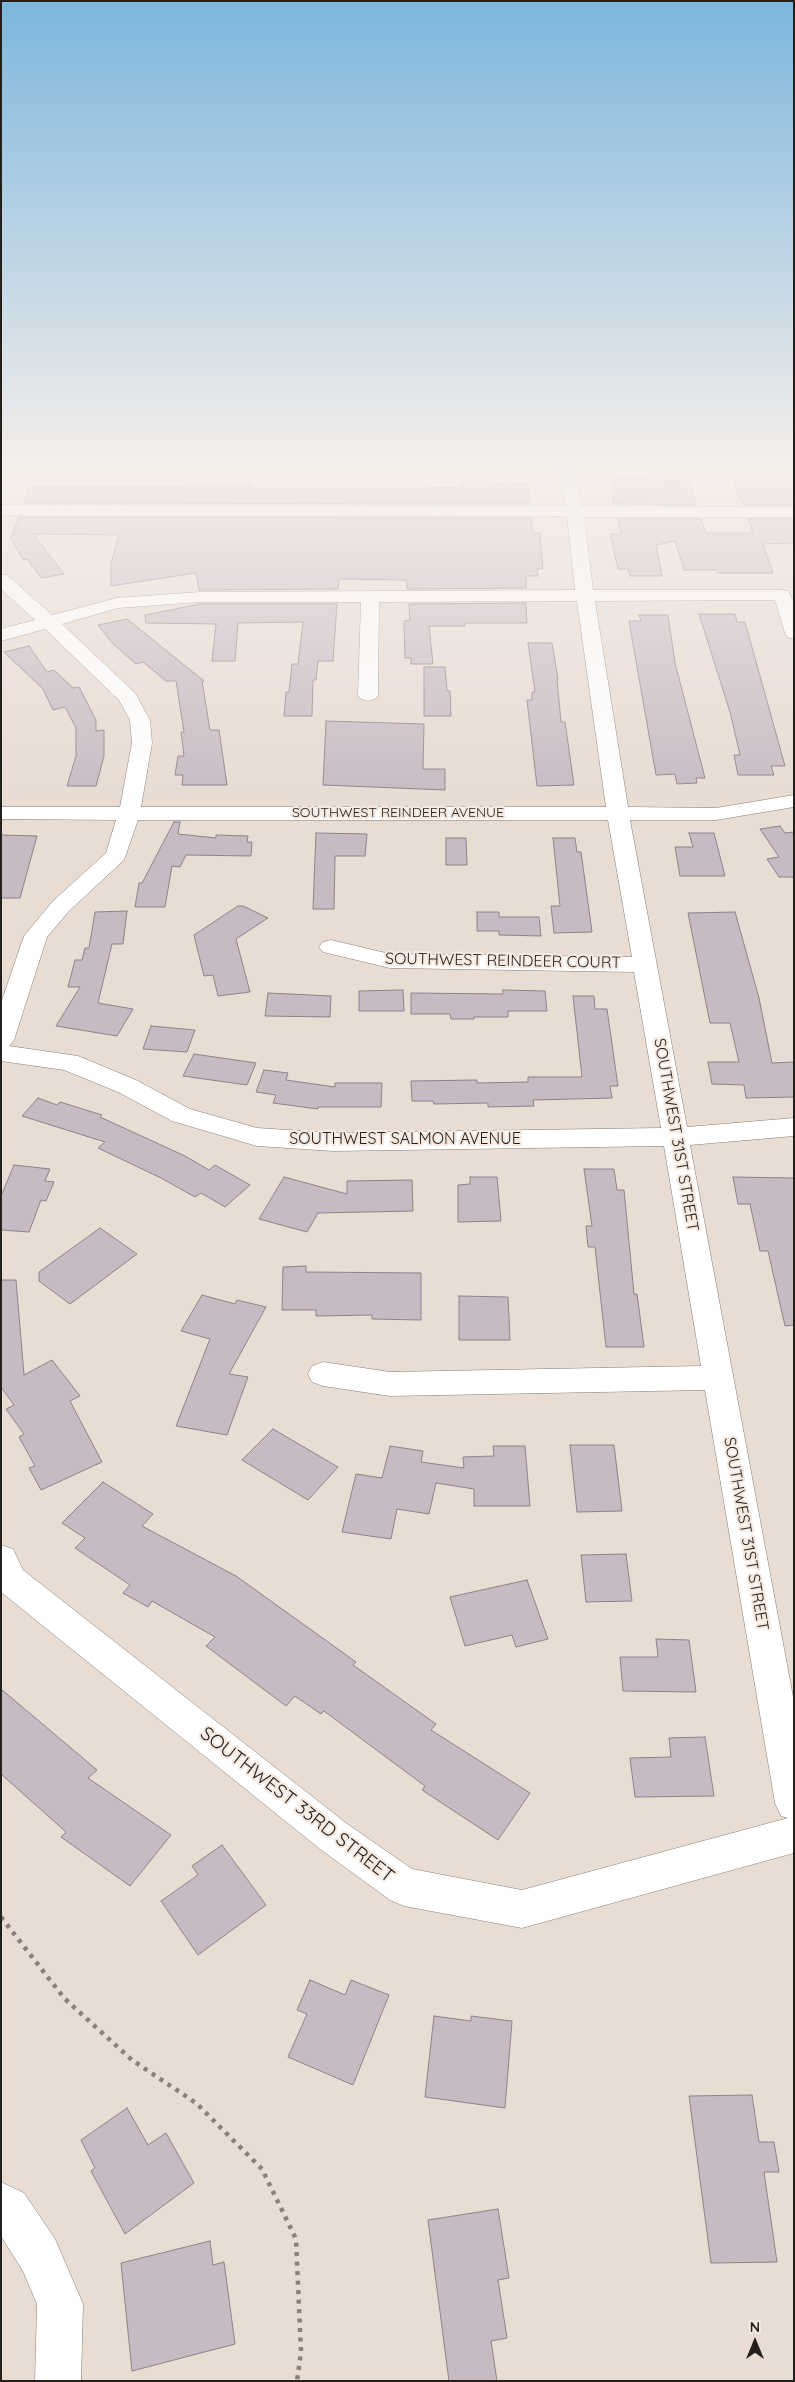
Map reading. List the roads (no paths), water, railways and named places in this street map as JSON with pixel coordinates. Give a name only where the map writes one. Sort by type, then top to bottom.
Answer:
[{"type":"street","name":"SOUTHWEST 31ST STREET","points":[[583,578],[618,813],[794,1803]]},
{"type":"street","points":[[1,580],[48,621],[128,697],[140,720],[142,743],[128,814],[116,855],[61,906],[36,936],[1,1040]]},
{"type":"street","points":[[1,635],[117,604],[191,598],[782,595],[794,633]]},
{"type":"street","points":[[368,695],[370,598]]},
{"type":"street","name":"SOUTHWEST REINDEER AVENUE","points":[[1,813],[716,814],[794,801]]},
{"type":"street","name":"SOUTHWEST REINDEER COURT","points":[[331,947],[390,961],[646,965]]},
{"type":"street","name":"SOUTHWEST SALMON AVENUE","points":[[1,1053],[69,1062],[127,1086],[181,1115],[258,1137],[333,1142],[676,1137],[794,1127]]},
{"type":"street","points":[[323,1374],[390,1384],[719,1378]]},
{"type":"street","name":"SOUTHWEST 33RD STREET","points":[[1,1559],[11,1580],[333,1836],[404,1887],[522,1909],[794,1835]]},
{"type":"street","points":[[1,2204],[9,2208],[39,2256],[60,2304],[58,2381]]}]
